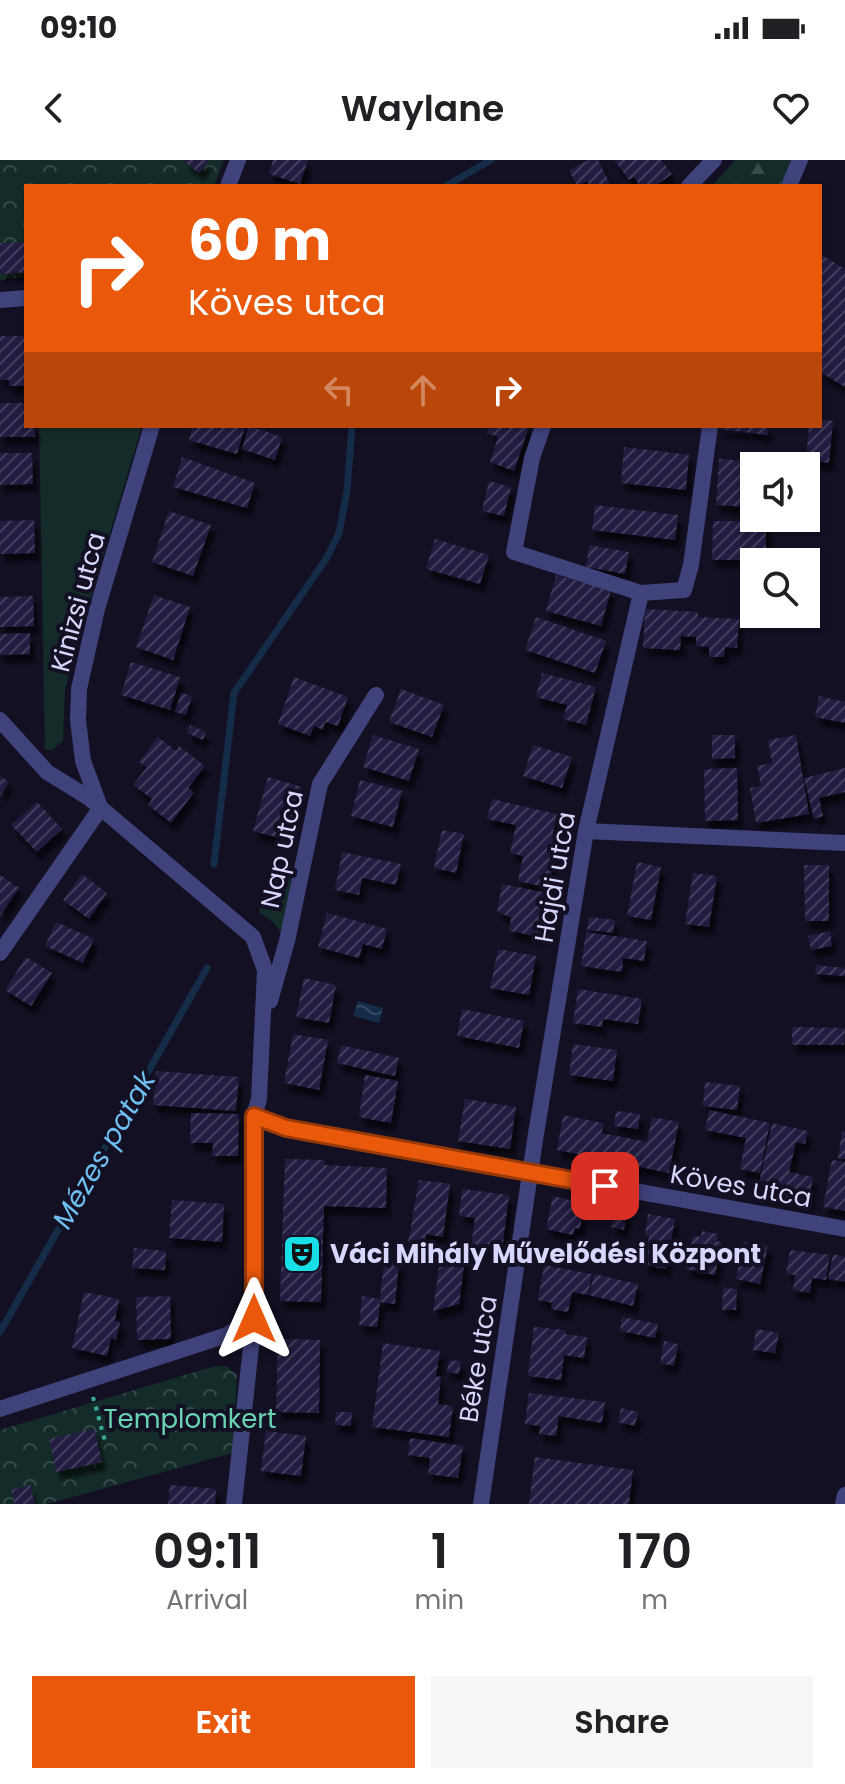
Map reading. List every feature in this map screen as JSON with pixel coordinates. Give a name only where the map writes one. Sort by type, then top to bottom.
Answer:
[{"type":"street","points":[[229,184],[238,160]]},
{"type":"street","points":[[691,184],[714,160]]},
{"type":"street","points":[[790,184],[800,160]]},
{"type":"street","points":[[0,300],[24,298]]},
{"type":"street","name":"Kinizsi utca","points":[[100,809],[83,761],[78,720],[79,689],[97,609],[151,428]]},
{"type":"street","points":[[542,428],[532,458],[514,552],[641,593],[684,590],[691,565],[710,428]]},
{"type":"street","name":"Hajdi utca","points":[[530,1173],[586,831],[641,593]]},
{"type":"street","name":"Nap utca","points":[[262,1026],[287,941],[320,784],[376,695]]},
{"type":"street","points":[[0,720],[47,772],[89,798],[100,809],[0,953]]},
{"type":"street","name":"Nap utca","points":[[100,809],[253,937],[265,970],[259,1099],[254,1116],[254,1319],[234,1504]]},
{"type":"street","points":[[586,831],[845,843]]},
{"type":"street","name":"Köves utca","points":[[254,1116],[286,1128],[845,1229]]},
{"type":"street","name":"Béke utca","points":[[481,1504],[530,1173]]},
{"type":"street","points":[[0,1409],[227,1335],[254,1319]]},
{"type":"street","points":[[843,1504],[845,1495]]},
{"type":"path","points":[[89,1381],[105,1441]]},
{"type":"green space","points":[[0,160],[224,160],[215,184],[24,184],[24,277],[0,280]]},
{"type":"green space","points":[[735,160],[793,160],[783,184],[714,184]]},
{"type":"green space","points":[[39,428],[141,428],[73,657],[65,690],[63,741],[52,750],[45,750]]},
{"type":"green space","points":[[271,873],[292,875],[282,935],[275,924],[259,912]]},
{"type":"green space","name":"Templomkert","points":[[215,1366],[226,1366],[237,1375],[233,1453],[47,1504],[0,1504],[0,1430]]},
{"type":"water","points":[[358,1001],[383,1008],[379,1023],[353,1016]]},
{"type":"building","points":[[182,160],[209,160],[199,173]]},
{"type":"building","points":[[273,160],[308,160],[300,184],[269,174]]},
{"type":"building","points":[[589,160],[598,160],[610,184],[589,184],[587,181],[576,184],[569,170]]},
{"type":"building","points":[[614,160],[661,160],[672,174],[658,184],[639,184],[634,177],[629,180]]},
{"type":"building","points":[[24,242],[24,272],[0,274],[0,243]]},
{"type":"building","points":[[822,255],[845,269],[845,387],[822,373]]},
{"type":"building","points":[[0,336],[24,336],[24,386],[9,386],[9,380],[0,380]]},
{"type":"building","points":[[0,403],[24,403],[24,428],[35,428],[35,437],[0,437]]},
{"type":"building","points":[[822,419],[833,421],[829,463],[820,462],[820,452],[807,452],[809,428],[822,428]]},
{"type":"building","points":[[192,428],[244,428],[237,454],[189,440]]},
{"type":"building","points":[[248,428],[282,437],[275,460],[242,449]]},
{"type":"building","points":[[489,428],[528,428],[514,471],[490,462],[498,437],[487,433]]},
{"type":"building","points":[[768,428],[768,435],[720,429]]},
{"type":"building","points":[[624,447],[689,455],[686,490],[621,483]]},
{"type":"building","points":[[0,453],[32,453],[33,484],[0,485]]},
{"type":"building","points":[[182,457],[255,483],[247,508],[173,487]]},
{"type":"building","points":[[719,459],[740,461],[740,506],[716,505]]},
{"type":"building","points":[[489,481],[511,487],[504,516],[482,511]]},
{"type":"building","points":[[595,505],[678,515],[675,540],[592,530]]},
{"type":"building","points":[[169,511],[211,525],[193,576],[152,562]]},
{"type":"building","points":[[34,520],[35,553],[0,554],[0,521]]},
{"type":"building","points":[[713,521],[740,521],[740,532],[766,532],[766,548],[740,548],[740,560],[712,560]]},
{"type":"building","points":[[435,539],[489,555],[480,584],[426,569]]},
{"type":"building","points":[[589,545],[629,552],[625,574],[586,567]]},
{"type":"building","points":[[556,575],[611,590],[601,626],[546,611]]},
{"type":"building","points":[[154,595],[190,607],[173,660],[136,647]]},
{"type":"building","points":[[33,596],[34,626],[0,627],[0,597]]},
{"type":"building","points":[[645,609],[698,612],[698,617],[739,619],[737,648],[725,647],[724,657],[709,657],[709,647],[696,646],[696,637],[681,636],[680,650],[643,648]]},
{"type":"building","points":[[536,617],[606,641],[595,673],[525,650]]},
{"type":"building","points":[[30,633],[30,654],[0,655],[0,634]]},
{"type":"building","points":[[131,662],[180,677],[170,710],[121,695]]},
{"type":"building","points":[[542,673],[596,687],[586,725],[563,719],[567,705],[536,697]]},
{"type":"building","points":[[294,677],[348,697],[338,726],[325,722],[323,730],[314,726],[310,736],[278,724]]},
{"type":"building","points":[[401,689],[444,705],[432,737],[389,722]]},
{"type":"building","points":[[181,693],[192,696],[186,715],[175,712]]},
{"type":"building","points":[[819,696],[845,702],[845,723],[815,717]]},
{"type":"building","points":[[190,725],[206,732],[203,740],[187,733]]},
{"type":"building","points":[[373,735],[419,749],[409,781],[363,767]]},
{"type":"building","points":[[712,735],[735,735],[735,758],[712,759]]},
{"type":"building","points":[[796,735],[809,814],[756,823],[750,788],[761,786],[757,766],[772,763],[768,740]]},
{"type":"building","points":[[158,737],[176,751],[179,746],[205,766],[188,788],[194,792],[171,823],[148,805],[152,799],[133,785],[147,767],[139,762]]},
{"type":"building","points":[[533,745],[572,757],[562,788],[523,776]]},
{"type":"building","points":[[737,768],[738,820],[705,821],[704,769]]},
{"type":"building","points":[[845,768],[845,792],[819,798],[823,816],[814,819],[804,778]]},
{"type":"building","points":[[0,776],[9,782],[0,796]]},
{"type":"building","points":[[268,777],[302,787],[287,840],[253,831]]},
{"type":"building","points":[[360,780],[402,791],[393,827],[351,816]]},
{"type":"building","points":[[492,799],[557,814],[553,833],[560,835],[551,875],[543,874],[540,886],[518,881],[523,856],[510,853],[516,825],[487,819]]},
{"type":"building","points":[[37,802],[62,829],[37,852],[11,825]]},
{"type":"building","points":[[442,830],[464,834],[456,873],[434,868]]},
{"type":"building","points":[[342,852],[401,864],[396,885],[362,878],[359,895],[335,890]]},
{"type":"building","points":[[637,862],[661,867],[651,920],[627,916]]},
{"type":"building","points":[[804,865],[829,865],[829,921],[805,921]]},
{"type":"building","points":[[693,873],[717,876],[709,927],[685,924]]},
{"type":"building","points":[[82,874],[107,893],[89,919],[63,900]]},
{"type":"building","points":[[0,875],[19,888],[0,916]]},
{"type":"building","points":[[502,884],[548,893],[540,937],[509,931],[511,918],[497,911]]},
{"type":"building","points":[[327,913],[387,929],[382,949],[363,944],[359,958],[318,947]]},
{"type":"building","points":[[589,917],[615,920],[613,933],[587,930]]},
{"type":"building","points":[[56,922],[94,939],[83,963],[45,946]]},
{"type":"building","points":[[830,931],[832,946],[811,950],[808,936]]},
{"type":"building","points":[[586,932],[647,941],[644,961],[623,958],[622,972],[581,966]]},
{"type":"building","points":[[498,949],[536,956],[529,995],[490,988]]},
{"type":"building","points":[[26,957],[52,973],[31,1006],[5,990]]},
{"type":"building","points":[[816,965],[845,968],[845,976],[815,974]]},
{"type":"building","points":[[304,978],[336,985],[329,1023],[296,1017]]},
{"type":"building","points":[[578,989],[642,999],[638,1024],[603,1019],[602,1027],[573,1023]]},
{"type":"building","points":[[462,1009],[524,1021],[519,1048],[457,1036]]},
{"type":"building","points":[[792,1027],[845,1028],[844,1045],[792,1045]]},
{"type":"building","points":[[293,1034],[328,1040],[319,1090],[284,1083]]},
{"type":"building","points":[[573,1044],[617,1050],[613,1081],[569,1075]]},
{"type":"building","points":[[341,1045],[399,1058],[395,1076],[337,1063]]},
{"type":"building","points":[[156,1071],[239,1077],[236,1111],[153,1105]]},
{"type":"building","points":[[365,1075],[398,1081],[391,1123],[359,1117]]},
{"type":"building","points":[[705,1082],[740,1086],[737,1110],[703,1106]]},
{"type":"building","points":[[465,1099],[516,1107],[510,1149],[458,1141]]},
{"type":"building","points":[[709,1110],[770,1123],[760,1173],[740,1169],[746,1138],[705,1130]]},
{"type":"building","points":[[616,1111],[640,1114],[638,1129],[614,1126]]},
{"type":"building","points":[[191,1113],[239,1114],[238,1156],[212,1156],[213,1143],[190,1143]]},
{"type":"building","points":[[563,1115],[603,1123],[602,1133],[647,1142],[652,1117],[679,1122],[669,1173],[557,1150]]},
{"type":"building","points":[[772,1123],[808,1131],[805,1144],[796,1142],[789,1172],[813,1177],[808,1204],[757,1192]]},
{"type":"building","points":[[842,1131],[845,1132],[845,1159],[838,1158]]},
{"type":"building","name":"Váci Mihály Művelődési Központ","points":[[285,1159],[325,1160],[324,1165],[387,1168],[386,1208],[324,1206],[321,1302],[280,1301]]},
{"type":"building","points":[[832,1160],[845,1162],[845,1211],[823,1207]]},
{"type":"building","points":[[419,1180],[450,1184],[443,1237],[426,1234],[424,1246],[408,1243]]},
{"type":"building","points":[[462,1189],[509,1195],[502,1251],[471,1247],[475,1218],[459,1216]]},
{"type":"building","points":[[553,1196],[580,1202],[579,1211],[583,1212],[580,1229],[575,1228],[573,1235],[546,1229]]},
{"type":"building","points":[[172,1200],[224,1204],[222,1242],[169,1238]]},
{"type":"building","points":[[615,1208],[627,1210],[624,1230],[611,1227]]},
{"type":"building","points":[[648,1214],[675,1219],[666,1269],[644,1265],[649,1236],[645,1235]]},
{"type":"building","points":[[702,1231],[718,1234],[717,1241],[722,1242],[715,1275],[686,1269],[693,1236],[701,1237]]},
{"type":"building","points":[[744,1241],[768,1246],[760,1284],[736,1279]]},
{"type":"building","points":[[442,1245],[466,1249],[459,1304],[433,1311]]},
{"type":"building","points":[[134,1248],[166,1251],[165,1270],[132,1268]]},
{"type":"building","points":[[790,1250],[830,1255],[826,1280],[812,1278],[810,1293],[793,1290],[795,1275],[786,1274]]},
{"type":"building","points":[[833,1254],[845,1257],[845,1282],[828,1279]]},
{"type":"building","points":[[384,1261],[399,1263],[395,1304],[380,1302],[377,1327],[359,1325],[362,1296],[380,1299]]},
{"type":"building","points":[[544,1265],[592,1274],[588,1295],[572,1292],[568,1312],[551,1309],[552,1303],[538,1300]]},
{"type":"building","points":[[594,1274],[638,1284],[633,1306],[589,1295]]},
{"type":"building","points":[[723,1288],[737,1289],[736,1310],[722,1310]]},
{"type":"building","points":[[84,1292],[119,1299],[115,1321],[120,1322],[116,1340],[111,1338],[107,1356],[72,1348]]},
{"type":"building","points":[[170,1296],[171,1339],[137,1340],[136,1297]]},
{"type":"building","points":[[622,1317],[658,1324],[655,1338],[620,1331]]},
{"type":"building","points":[[534,1327],[566,1330],[565,1334],[587,1337],[584,1358],[564,1355],[561,1380],[528,1376]]},
{"type":"building","points":[[756,1329],[779,1333],[775,1353],[753,1350]]},
{"type":"building","points":[[278,1339],[320,1340],[319,1413],[276,1412]]},
{"type":"building","points":[[664,1341],[678,1344],[674,1366],[660,1363]]},
{"type":"building","points":[[383,1343],[440,1351],[436,1376],[441,1377],[438,1404],[453,1406],[449,1437],[372,1427]]},
{"type":"building","points":[[449,1360],[461,1361],[459,1374],[447,1372]]},
{"type":"building","points":[[529,1393],[605,1402],[602,1423],[559,1416],[556,1436],[539,1434],[540,1426],[525,1424]]},
{"type":"building","points":[[621,1408],[638,1412],[635,1426],[618,1422]]},
{"type":"building","points":[[336,1412],[352,1412],[351,1426],[335,1425]]},
{"type":"building","points":[[94,1429],[102,1462],[56,1472],[49,1439]]},
{"type":"building","points":[[266,1431],[306,1436],[301,1476],[261,1471]]},
{"type":"building","points":[[410,1438],[463,1446],[458,1478],[428,1474],[430,1458],[408,1455]]},
{"type":"building","points":[[535,1457],[633,1470],[629,1504],[529,1504]]},
{"type":"building","points":[[30,1485],[35,1504],[15,1504],[11,1490]]},
{"type":"building","points":[[170,1485],[216,1489],[215,1504],[168,1504]]},
{"type":"waterway","name":"Mézes patak","points":[[449,184],[491,160]]},
{"type":"waterway","name":"Mézes patak","points":[[214,864],[234,693],[326,559],[339,533],[347,491],[352,428]]},
{"type":"waterway","name":"Mézes patak","points":[[0,1332],[207,968]]},
{"type":"place","name":"Váci Mihály Művelődési Központ","points":[[302,1254]]},
{"type":"route","points":[[254,1319],[254,1116],[286,1128],[605,1186]]}]
